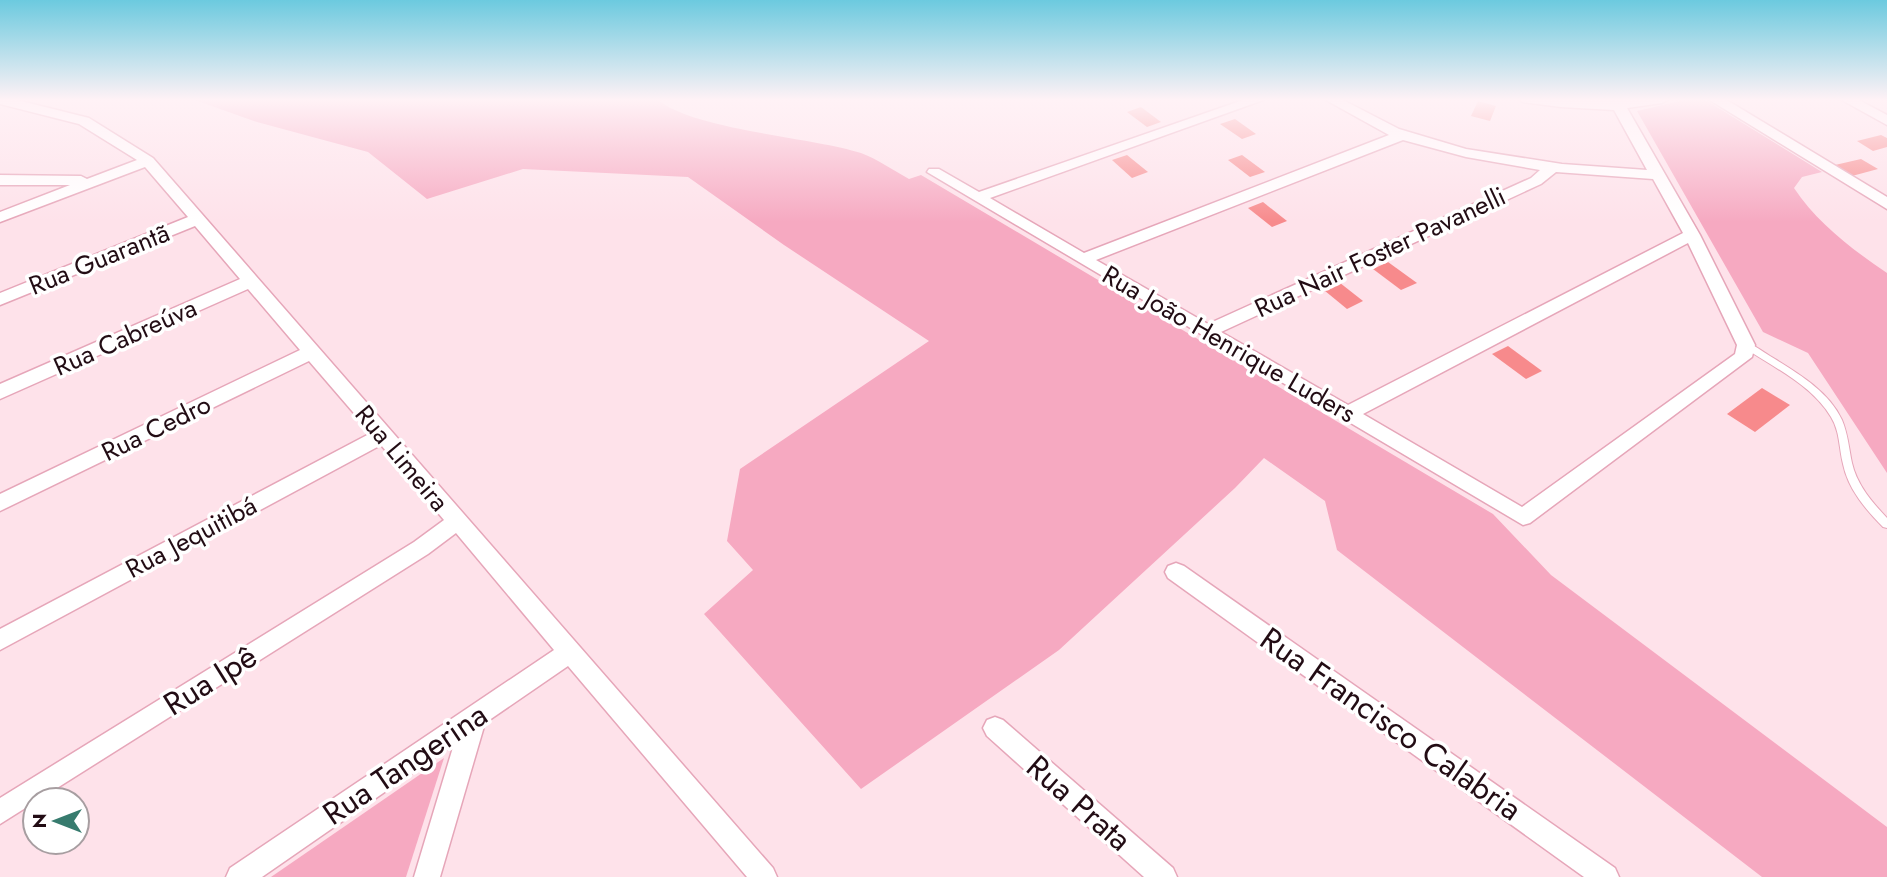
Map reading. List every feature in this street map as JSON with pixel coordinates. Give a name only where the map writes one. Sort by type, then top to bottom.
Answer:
[{"type":"street","name":"Rua Limeira","points":[[114,140],[148,161],[460,528],[570,652],[756,874]]},
{"type":"street","points":[[979,197],[1142,140]]},
{"type":"street","points":[[1082,259],[1389,140]]},
{"type":"street","points":[[1419,140],[1451,149],[1552,168],[1659,175]]},
{"type":"street","points":[[1638,140],[1692,235],[1746,345]]},
{"type":"street","points":[[1782,140],[1887,204]]},
{"type":"street","points":[[0,217],[148,161]]},
{"type":"street","name":"Rua Nair Foster Pavanelli","points":[[1206,332],[1536,181],[1552,168]]},
{"type":"street","name":"Rua João Henrique Luders","points":[[934,172],[1523,517],[1743,357],[1746,345]]},
{"type":"street","points":[[0,180],[93,182]]},
{"type":"street","name":"Rua Guarantã","points":[[0,299],[197,219]]},
{"type":"street","points":[[1349,413],[1692,235]]},
{"type":"street","name":"Rua Cabreúva","points":[[0,392],[251,281]]},
{"type":"street","name":"Rua Cedro","points":[[0,503],[312,352]]},
{"type":"street","name":"Rua Jequitibá","points":[[0,640],[383,435]]},
{"type":"street","name":"Rua Ipê","points":[[0,812],[421,548],[460,528]]},
{"type":"street","name":"Rua Francisco Calabria","points":[[1175,572],[1606,877]]},
{"type":"street","name":"Rua Tangerina","points":[[239,877],[570,652]]},
{"type":"street","points":[[427,877],[475,716]]},
{"type":"street","name":"Rua Prata","points":[[995,728],[1164,877]]},
{"type":"lane","points":[[1746,345],[1802,383],[1834,414],[1840,426],[1849,471],[1859,491],[1887,524]]},
{"type":"shaded area","points":[[323,140],[799,140],[867,155],[909,179],[921,175],[1493,514],[1551,575],[1887,827],[1887,877],[1762,877],[1337,550],[1325,501],[1264,458],[1059,650],[861,789],[704,614],[753,570],[727,541],[740,469],[929,341],[784,245],[688,177],[523,169],[427,199],[368,152]]},
{"type":"shaded area","points":[[1653,140],[1770,140],[1822,172],[1802,177],[1794,188],[1825,224],[1887,273],[1887,473],[1808,353],[1763,332]]},
{"type":"shaded area","points":[[444,758],[406,877],[271,877]]},
{"type":"building","points":[[1887,140],[1887,147],[1873,151],[1857,141]]},
{"type":"building","points":[[1127,155],[1148,172],[1132,178],[1112,160]]},
{"type":"building","points":[[1242,155],[1265,172],[1250,177],[1228,160]]},
{"type":"building","points":[[1861,159],[1878,169],[1852,176],[1835,165]]},
{"type":"building","points":[[1263,202],[1287,221],[1272,227],[1248,208]]},
{"type":"building","points":[[1388,262],[1417,283],[1401,290],[1373,269]]},
{"type":"building","points":[[1335,279],[1363,301],[1347,309],[1319,286]]},
{"type":"building","points":[[1508,346],[1542,371],[1526,379],[1492,354]]},
{"type":"building","points":[[1762,388],[1790,405],[1755,432],[1727,414]]}]
